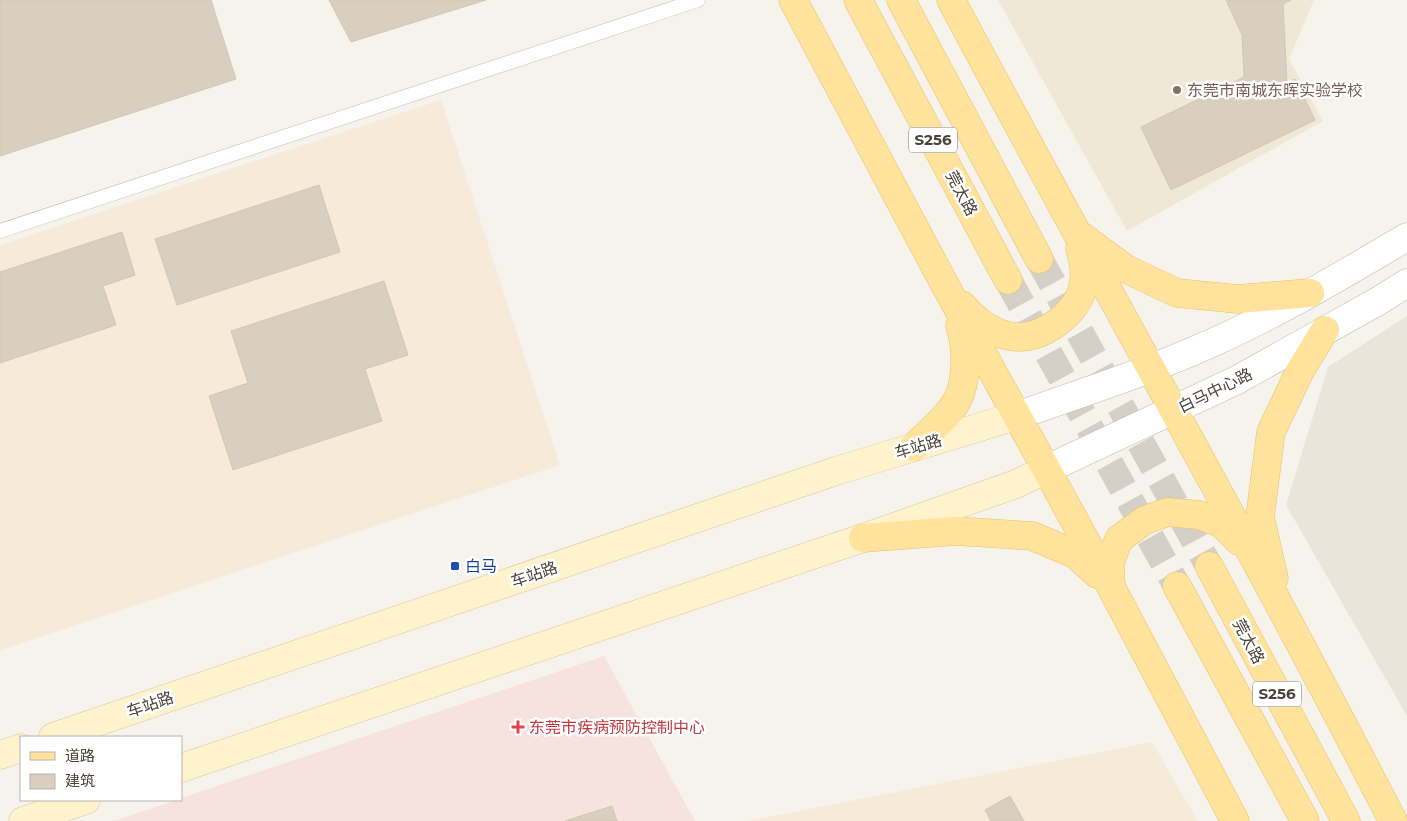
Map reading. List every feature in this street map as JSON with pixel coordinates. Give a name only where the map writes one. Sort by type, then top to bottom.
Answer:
[{"type":"main road","points":[[793,0],[1045,470],[1111,587],[1235,821]]},
{"type":"main road","name":"莞太路","points":[[858,0],[1008,280]]},
{"type":"main road","name":"S256","points":[[901,0],[1039,259]]},
{"type":"main road","points":[[952,0],[1074,230],[1336,710],[1393,821]]},
{"type":"main road","points":[[945,285],[972,316],[990,329],[1016,337],[1035,335],[1054,325],[1072,308],[1083,288],[1085,264],[1074,230]]},
{"type":"main road","points":[[1074,230],[1126,269],[1177,293],[1238,299],[1310,293]]},
{"type":"main road","points":[[914,447],[951,410],[964,380],[964,340],[945,285]]},
{"type":"main road","points":[[1280,609],[1260,517],[1271,432],[1300,371],[1325,330]]},
{"type":"main road","name":"车站路","points":[[56,736],[836,471],[1016,416]]},
{"type":"main road","name":"白马中心路","points":[[863,538],[1016,484],[1045,470]]},
{"type":"main road","points":[[1111,587],[1110,564],[1119,539],[1145,520],[1168,512],[1199,515],[1221,524],[1251,554]]},
{"type":"main road","points":[[182,768],[863,538],[955,531],[1032,536],[1075,554],[1111,587]]},
{"type":"main road","name":"莞太路","points":[[1209,566],[1346,821]]},
{"type":"main road","name":"S256","points":[[1177,586],[1306,821]]},
{"type":"main road","points":[[0,755],[20,748]]},
{"type":"main road","points":[[23,821],[83,801]]},
{"type":"street","points":[[1016,416],[1150,369],[1216,341],[1310,293],[1407,237]]},
{"type":"street","name":"白马中心路","points":[[1045,470],[1237,380],[1407,282]]},
{"type":"lane","points":[[0,230],[698,0]]},
{"type":"shaded area","name":"东莞市南城东晖实验学校","points":[[998,0],[1314,0],[1289,59],[1323,121],[1127,231]]},
{"type":"shaded area","points":[[441,100],[560,465],[0,650],[0,245]]},
{"type":"shaded area","points":[[1407,316],[1407,716],[1286,505],[1328,367]]},
{"type":"shaded area","name":"东莞市疾病预防控制中心","points":[[604,656],[695,821],[114,821],[174,801],[182,801],[182,798]]},
{"type":"shaded area","points":[[1152,742],[1198,821],[748,821]]},
{"type":"building","points":[[0,0],[211,0],[236,79],[0,156]]},
{"type":"building","points":[[329,0],[486,0],[351,42]]},
{"type":"building","points":[[1226,0],[1291,0],[1283,4],[1287,83],[1295,79],[1315,120],[1171,190],[1141,127],[1244,77],[1242,35]]},
{"type":"building","points":[[319,185],[340,252],[177,305],[155,239]]},
{"type":"building","points":[[122,232],[135,275],[103,286],[116,325],[0,363],[0,272]]},
{"type":"building","points":[[384,281],[408,355],[365,369],[382,421],[233,470],[209,396],[248,383],[231,331]]},
{"type":"building","points":[[1010,796],[1024,821],[991,821],[985,810]]},
{"type":"building","points":[[612,806],[617,821],[565,821]]},
{"type":"tunnel","points":[[1039,259],[1209,566]]},
{"type":"tunnel","points":[[1008,280],[1177,586]]},
{"type":"place","name":"东莞市南城东晖实验学校","points":[[1177,90]]},
{"type":"place","name":"白马","points":[[455,566]]},
{"type":"place","name":"东莞市疾病预防控制中心","points":[[518,727]]}]
